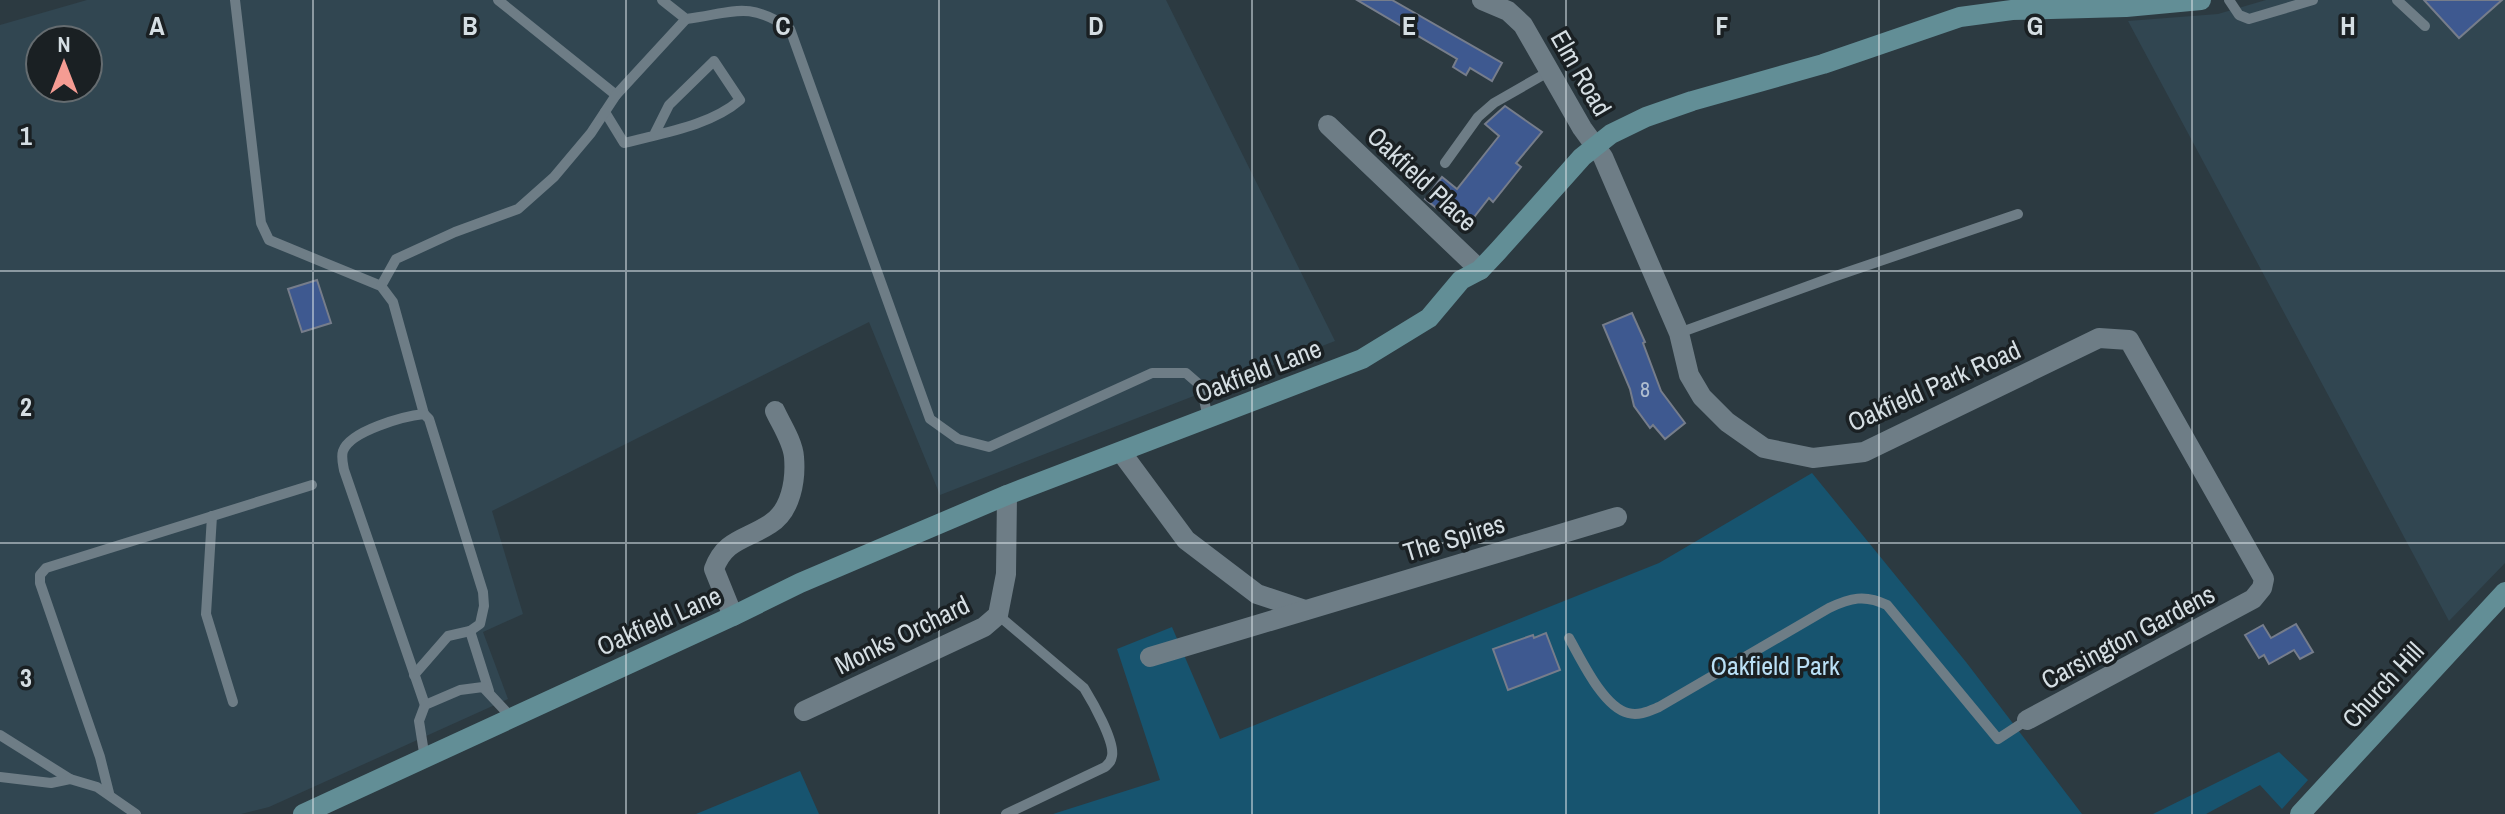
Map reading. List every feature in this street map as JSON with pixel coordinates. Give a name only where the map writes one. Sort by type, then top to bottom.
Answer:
[{"type":"street","name":"Elm Road","points":[[1482,0],[1511,6],[1595,146]]},
{"type":"street","name":"Oakfield Lane","points":[[303,814],[800,583],[1007,495],[1362,359],[1429,318],[1461,280],[1480,270],[1595,146],[1616,132],[1665,109],[1823,64],[1984,6],[2126,7],[2201,0]]},
{"type":"street","name":"Oakfield Place","points":[[1328,125],[1480,270]]},
{"type":"street","name":"Oakfield Park Road","points":[[1595,146],[1606,163],[1679,333],[1689,375],[1713,410],[1764,448],[1813,458],[1864,452],[2099,338],[2129,340],[2264,579],[2262,588],[2253,599]]},
{"type":"street","points":[[733,616],[714,569],[719,554],[734,542],[772,523],[790,500],[794,455],[775,411]]},
{"type":"street","points":[[1121,452],[1186,540],[1257,594],[1305,610]]},
{"type":"street","name":"Monks Orchard","points":[[804,711],[984,627],[998,615],[1006,574],[1007,495]]},
{"type":"street","name":"The Spires","points":[[1150,657],[1617,517]]},
{"type":"street","name":"Church Hill","points":[[2300,814],[2505,592]]},
{"type":"street","name":"Carsington Gardens","points":[[2027,720],[2253,599]]},
{"type":"lane","points":[[235,0],[264,234],[269,240],[381,286],[393,302],[424,414],[429,419],[483,592],[480,624],[470,631],[448,636],[414,675]]},
{"type":"lane","points":[[498,0],[616,95]]},
{"type":"lane","points":[[662,0],[686,19]]},
{"type":"lane","points":[[2229,0],[2239,15],[2249,19],[2313,0]]},
{"type":"lane","points":[[2397,0],[2425,26]]},
{"type":"lane","points":[[381,286],[396,259],[455,232],[518,209],[554,177],[616,95],[686,19],[748,9],[770,14],[790,29],[930,419],[958,439],[989,447],[1152,373],[1186,373],[1201,386],[1208,418]]},
{"type":"lane","points":[[605,112],[624,143],[683,128],[729,109],[740,100],[714,61],[669,105],[654,135]]},
{"type":"lane","points":[[1445,163],[1478,117],[1494,103],[1550,71]]},
{"type":"lane","points":[[1679,333],[2018,214]]},
{"type":"lane","points":[[424,414],[412,415],[355,435],[344,448],[342,457],[425,705],[419,721],[425,759]]},
{"type":"lane","points":[[109,793],[100,757],[40,583],[40,575],[46,568],[312,485]]},
{"type":"lane","points":[[212,516],[206,614],[233,702]]},
{"type":"lane","points":[[1569,638],[1587,672],[1615,706],[1627,713],[1643,714],[1829,608],[1849,598],[1871,597],[1887,605],[1998,739],[2027,720]]},
{"type":"lane","points":[[998,615],[1084,688],[1112,748],[1110,762],[1105,767],[1006,814]]},
{"type":"lane","points":[[470,631],[489,691]]},
{"type":"lane","points":[[425,705],[475,686],[483,687],[512,718]]},
{"type":"lane","points":[[0,735],[70,779],[109,793],[136,814]]},
{"type":"lane","points":[[0,777],[51,783],[70,779]]},
{"type":"shaded area","points":[[87,0],[1166,0],[1335,341],[940,495],[869,322],[492,511],[523,614],[483,632],[508,699],[269,807],[241,814],[0,814],[0,25]]},
{"type":"shaded area","points":[[2266,0],[2505,0],[2505,563],[2449,621],[2128,21],[2218,14]]},
{"type":"green space","name":"Oakfield Park","points":[[1812,473],[1966,662],[2082,814],[1053,814],[1160,780],[1117,649],[1172,627],[1220,739],[1659,563]]},
{"type":"green space","points":[[2279,752],[2308,780],[2282,809],[2260,785],[2206,814],[2153,814]]},
{"type":"green space","points":[[800,771],[819,814],[696,814]]},
{"type":"building","points":[[1357,0],[1392,0],[1502,63],[1492,81],[1470,68],[1466,75],[1453,67],[1457,59]]},
{"type":"building","points":[[2424,0],[2502,0],[2459,38]]},
{"type":"building","points":[[1505,106],[1542,132],[1516,163],[1521,167],[1493,202],[1489,198],[1464,230],[1425,199],[1442,177],[1457,189],[1499,136],[1485,124]]},
{"type":"building","points":[[317,280],[331,323],[302,332],[288,289]]},
{"type":"building","points":[[1632,313],[1661,391],[1685,423],[1665,439],[1653,425],[1650,428],[1634,406],[1603,325]]},
{"type":"building","points":[[2296,624],[2313,652],[2300,659],[2294,650],[2269,664],[2264,655],[2259,658],[2245,635],[2263,625],[2271,638]]},
{"type":"building","points":[[1546,633],[1560,670],[1508,690],[1493,649]]}]
